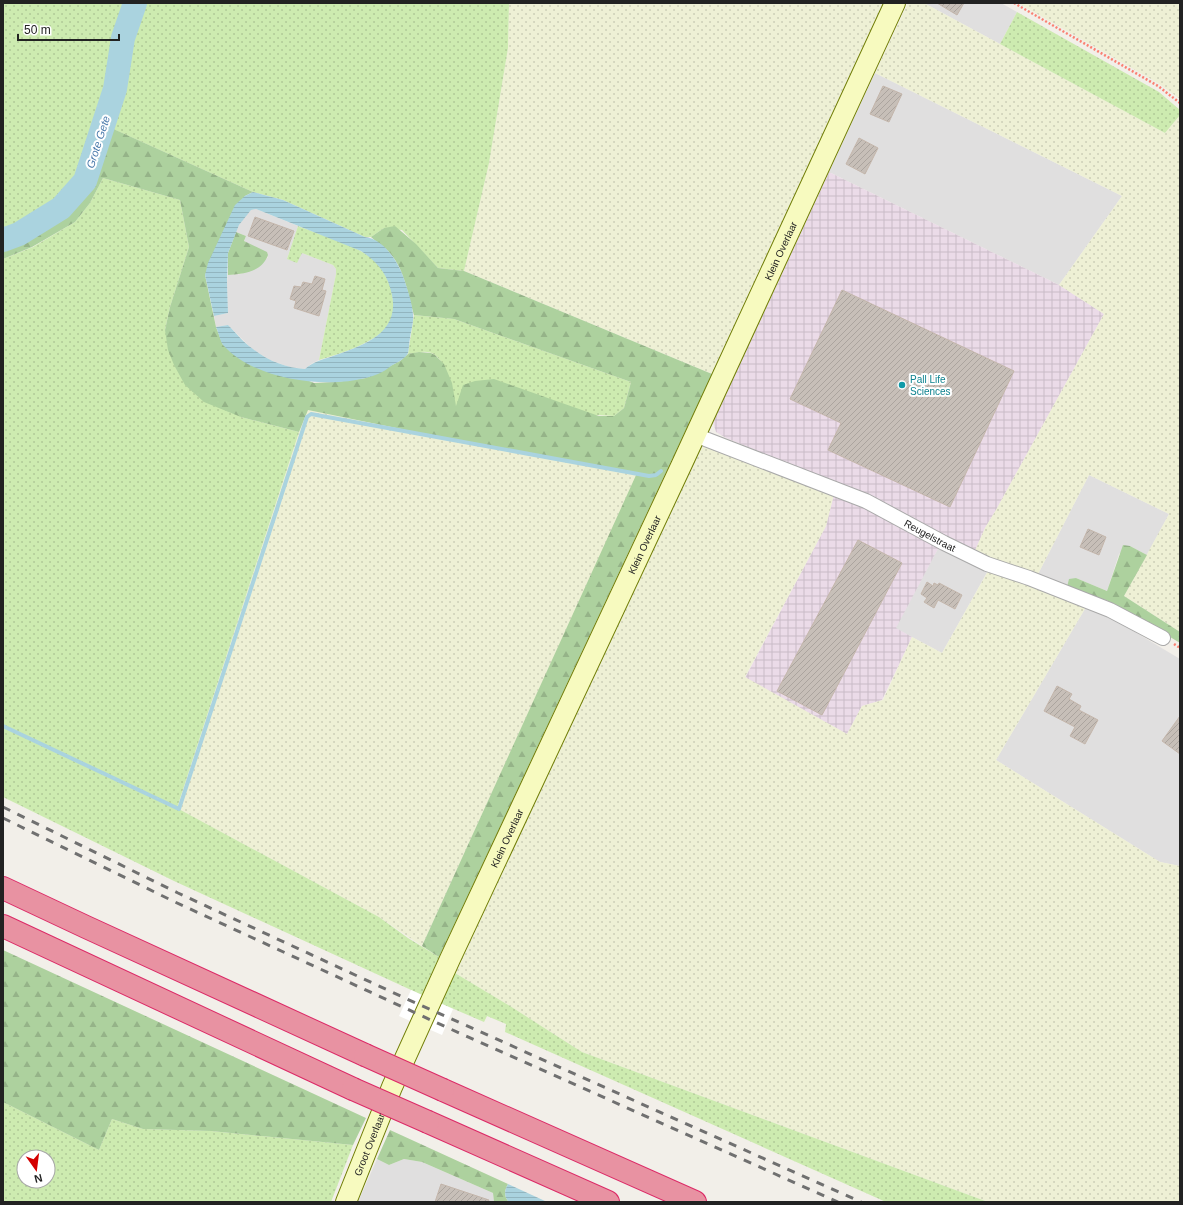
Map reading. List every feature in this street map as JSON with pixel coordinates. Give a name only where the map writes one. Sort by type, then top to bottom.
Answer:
[{"type":"highway","points":[[3,888],[365,1055],[695,1202]]},
{"type":"highway","points":[[3,926],[353,1089],[608,1202]]},
{"type":"main road","name":"Klein Overlaar","points":[[392,1087],[453,952],[895,3]]},
{"type":"main road","name":"Groot Overlaar","points":[[346,1202],[392,1087]]},
{"type":"street","name":"Reugelstraat","points":[[695,435],[866,501],[944,543],[987,564],[1029,578],[1110,610],[1163,638]]},
{"type":"path","points":[[1014,3],[1158,86],[1180,103]]},
{"type":"shaded area","points":[[924,3],[1001,3],[1017,12],[1000,44]]},
{"type":"shaded area","points":[[875,73],[1122,196],[1059,285],[829,172]]},
{"type":"shaded area","points":[[829,172],[1059,285],[1104,314],[985,528],[974,553],[870,497],[726,438],[716,432],[713,422]]},
{"type":"shaded area","points":[[256,209],[298,226],[287,259],[302,253],[333,265],[336,269],[319,360],[305,369],[289,367],[270,360],[252,349],[228,325],[216,327],[214,316],[228,313],[228,275],[241,274],[259,266],[268,257],[244,241],[246,236],[236,232],[245,216],[251,210]]},
{"type":"shaded area","points":[[1089,475],[1169,514],[1147,555],[1130,546],[1119,554],[1107,591],[1076,578],[1067,587],[1037,576]]},
{"type":"shaded area","points":[[834,494],[857,502],[940,545],[896,628],[912,637],[882,700],[862,706],[847,734],[745,678],[826,526]]},
{"type":"shaded area","points":[[940,545],[990,567],[942,653],[895,628]]},
{"type":"shaded area","points":[[1086,607],[1120,623],[1180,659],[1180,866],[1160,862],[996,760]]},
{"type":"shaded area","points":[[377,1159],[389,1165],[404,1159],[422,1162],[493,1193],[494,1202],[358,1202]]},
{"type":"green space","points":[[3,3],[123,3],[98,122],[73,186],[27,219],[3,229]]},
{"type":"green space","points":[[141,3],[509,3],[508,48],[489,163],[464,271],[438,268],[402,230],[384,228],[371,237],[365,237],[283,200],[253,192],[111,128],[125,75],[131,32]]},
{"type":"green space","points":[[509,3],[885,3],[712,374],[464,271],[489,163],[508,48]]},
{"type":"green space","points":[[908,3],[924,3],[1165,133],[1180,115],[1180,632],[1124,596],[1169,514],[1089,475],[1037,576],[974,553],[985,528],[1104,314],[1059,285],[1122,196],[875,73]]},
{"type":"green space","points":[[1018,3],[1180,3],[1180,99],[1158,83]]},
{"type":"green space","points":[[1017,12],[1159,92],[1180,110],[1180,115],[1165,133],[1000,44]]},
{"type":"green space","points":[[98,122],[253,192],[245,196],[205,275],[216,327],[223,345],[314,383],[366,378],[400,361],[408,354],[419,352],[431,353],[444,364],[452,383],[456,406],[463,385],[475,381],[494,379],[599,416],[614,416],[624,408],[631,382],[454,319],[414,315],[405,281],[398,265],[388,251],[371,237],[384,228],[395,226],[416,244],[438,268],[464,271],[712,374],[439,957],[422,946],[637,473],[450,439],[308,410],[299,432],[241,417],[204,402],[185,385],[174,365],[168,350],[165,330],[170,307],[189,247],[180,200],[103,178],[90,203],[75,222],[32,247],[3,259],[3,229],[27,219],[73,186]]},
{"type":"green space","points":[[103,178],[180,200],[189,247],[170,307],[165,330],[241,417],[299,432],[177,808],[379,917],[408,938],[439,957],[422,995],[174,881],[3,797],[3,259],[33,247],[75,222],[90,203]]},
{"type":"green space","points":[[298,226],[349,245],[367,255],[377,263],[383,271],[392,291],[392,319],[380,334],[360,346],[319,360],[336,269],[333,265],[302,253],[297,263],[287,259]]},
{"type":"green space","points":[[236,232],[246,236],[244,241],[267,252],[268,255],[265,261],[257,269],[246,273],[228,275],[228,253]]},
{"type":"green space","points":[[414,315],[454,319],[631,382],[624,408],[614,416],[456,407],[446,371],[439,359],[429,352],[408,354]]},
{"type":"green space","points":[[308,410],[450,439],[638,473],[422,946],[379,917],[177,808],[299,432]]},
{"type":"green space","points":[[711,446],[834,494],[826,526],[745,677],[847,734],[862,706],[883,700],[912,637],[942,653],[988,571],[1086,607],[996,760],[1160,862],[1180,866],[1180,1202],[988,1202],[582,1052],[455,973],[698,448]]},
{"type":"green space","points":[[1123,545],[1130,546],[1147,555],[1124,596],[1180,632],[1180,643],[1124,609],[1106,600],[1078,593],[1067,587],[1069,579],[1076,578],[1107,591]]},
{"type":"green space","points":[[3,950],[366,1118],[353,1145],[211,1131],[143,1129],[112,1119],[99,1150],[3,1102]]},
{"type":"green space","points":[[455,973],[582,1052],[988,1202],[886,1202],[505,1032],[506,1024],[487,1016],[484,1022],[440,1003]]},
{"type":"green space","points":[[3,1102],[99,1150],[112,1119],[143,1129],[211,1131],[353,1145],[331,1202],[3,1202]]},
{"type":"green space","points":[[390,1130],[508,1184],[505,1194],[509,1202],[494,1202],[493,1193],[422,1162],[404,1159],[389,1165],[377,1159]]},
{"type":"water","points":[[253,192],[283,200],[372,239],[388,251],[397,263],[403,276],[412,309],[413,320],[408,353],[405,357],[380,373],[360,379],[340,382],[319,382],[297,380],[256,368],[238,358],[224,346],[221,342],[216,327],[228,325],[246,344],[265,357],[285,365],[305,369],[315,362],[367,343],[384,329],[390,320],[393,308],[392,295],[388,281],[377,264],[367,255],[361,251],[256,209],[251,210],[239,225],[228,253],[228,313],[214,316],[205,275],[208,263],[235,205],[245,196]]},
{"type":"water","points":[[508,1184],[545,1202],[509,1202],[505,1194]]},
{"type":"pier","points":[[411,990],[453,1009],[442,1035],[399,1016]]},
{"type":"building","points":[[937,3],[964,3],[957,15]]},
{"type":"building","points":[[883,86],[902,94],[889,122],[870,114]]},
{"type":"building","points":[[859,138],[878,148],[865,174],[846,164]]},
{"type":"building","points":[[255,217],[294,231],[287,250],[248,236]]},
{"type":"building","points":[[315,276],[325,279],[322,290],[326,291],[319,316],[294,308],[296,301],[290,299],[294,286],[301,287],[303,282],[312,284]]},
{"type":"building","name":"Pall Life Sciences","points":[[842,290],[1014,371],[950,507],[828,450],[841,423],[790,399]]},
{"type":"building","points":[[1088,529],[1106,537],[1099,555],[1080,547]]},
{"type":"building","points":[[858,540],[902,563],[822,715],[777,691]]},
{"type":"building","points":[[927,582],[933,586],[934,583],[938,585],[939,583],[962,595],[955,609],[938,600],[934,608],[924,602],[927,598],[921,594]]},
{"type":"building","points":[[1057,686],[1072,694],[1069,699],[1081,706],[1079,710],[1098,720],[1085,744],[1070,736],[1075,727],[1044,711]]},
{"type":"building","points":[[1180,716],[1180,754],[1162,741]]},
{"type":"building","points":[[441,1184],[489,1200],[488,1202],[435,1202]]},
{"type":"waterway","name":"Grote Gete","points":[[3,240],[19,234],[61,208],[85,181],[115,89],[123,38],[135,3]]},
{"type":"waterway","points":[[3,726],[179,809],[307,417],[311,414],[649,476],[656,475],[661,471]]},
{"type":"railway","points":[[3,807],[178,893],[407,999],[861,1202]]},
{"type":"railway","points":[[3,818],[175,902],[446,1027],[838,1202]]},
{"type":"place","name":"Pall Life Sciences","points":[[902,385]]}]
